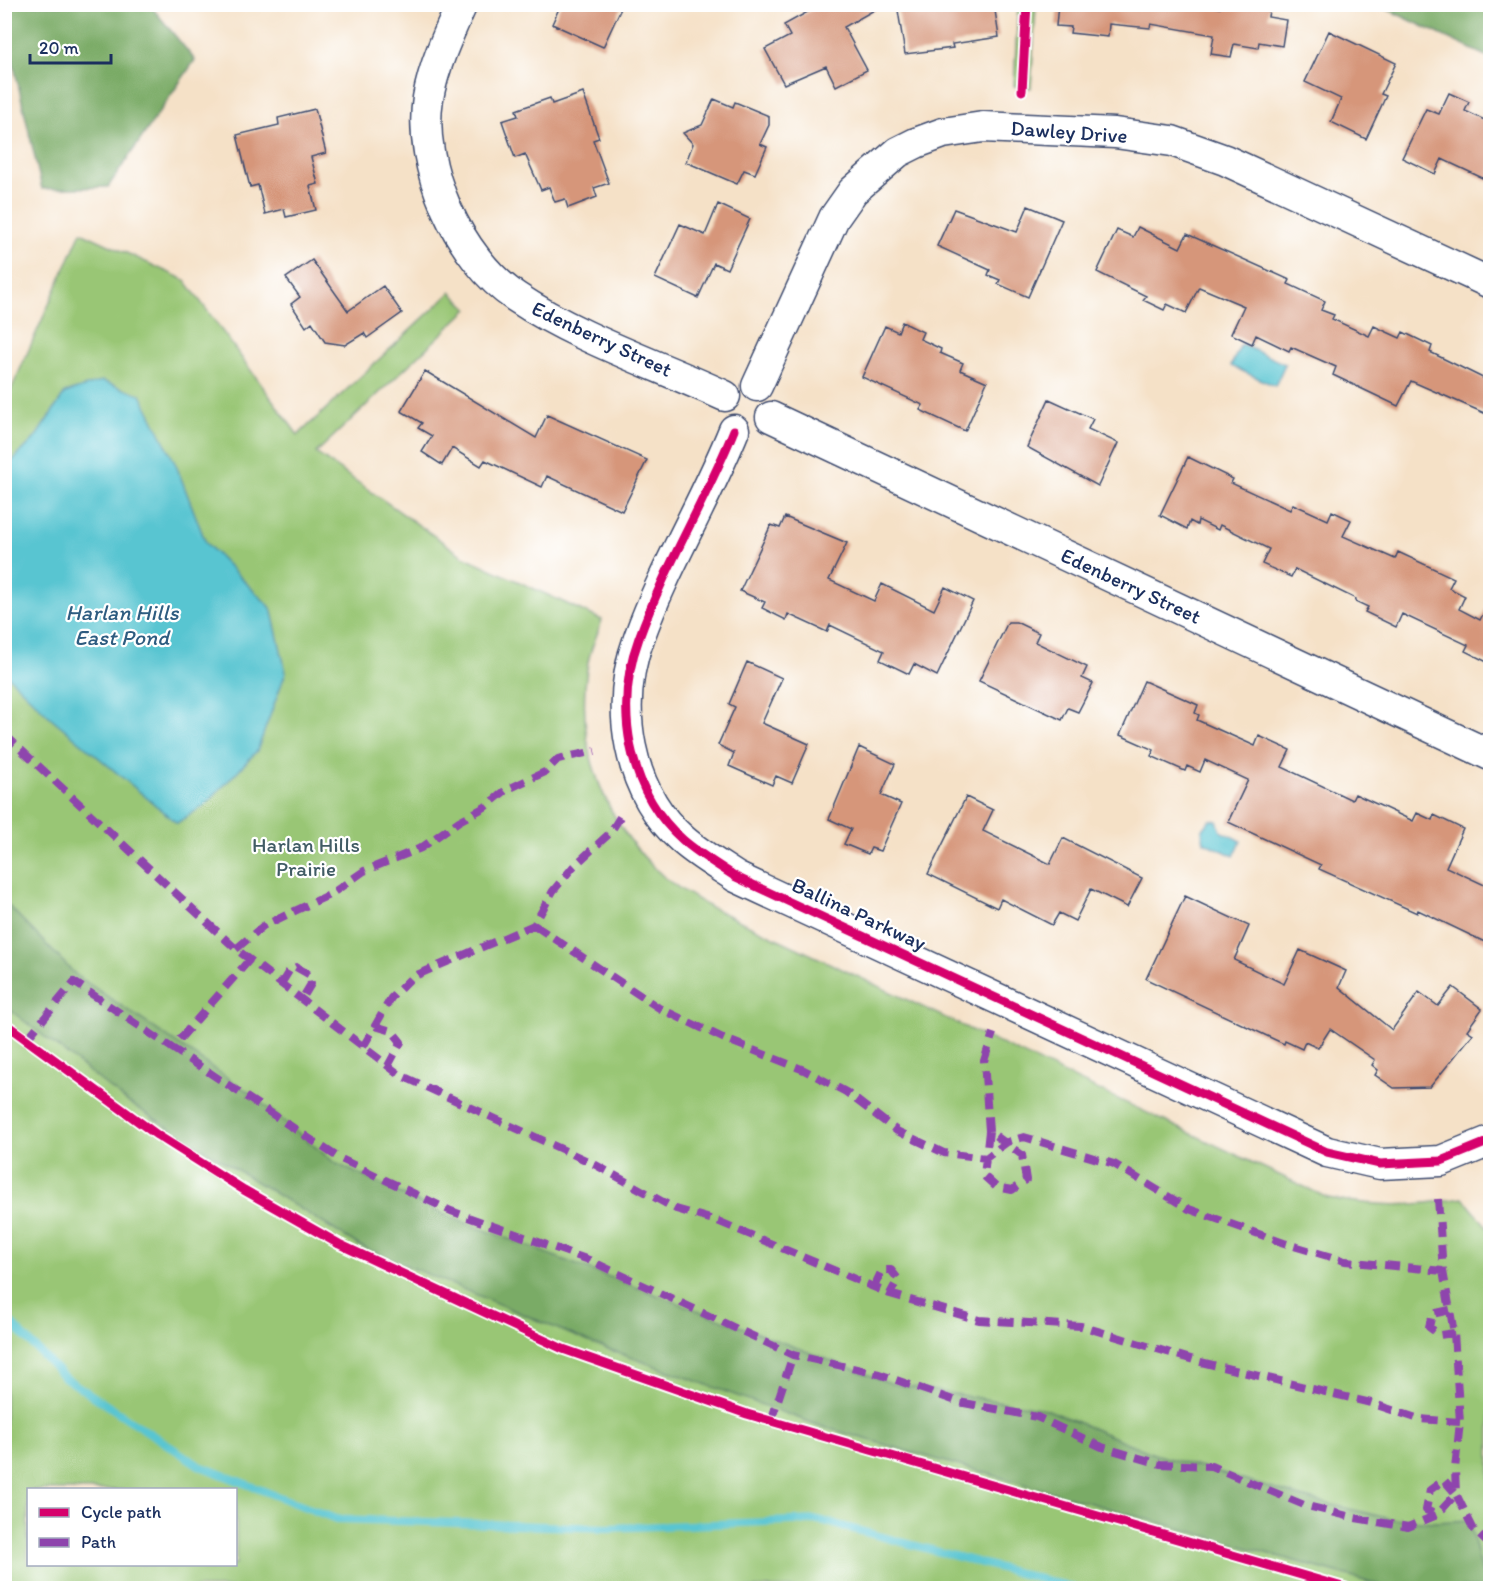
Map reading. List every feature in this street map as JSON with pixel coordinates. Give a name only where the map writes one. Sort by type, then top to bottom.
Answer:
[{"type":"street","name":"Edenberry Street","points":[[462,4],[436,67],[428,100],[428,144],[437,183],[453,224],[477,261],[514,296],[552,319],[725,396]]},
{"type":"street","name":"Dawley Drive","points":[[757,386],[834,218],[853,191],[898,152],[915,143],[943,133],[983,127],[1115,133],[1172,141],[1225,160],[1491,283]]},
{"type":"street","points":[[743,384],[757,386],[768,396],[772,410],[771,417],[767,424],[756,432],[748,434],[734,430],[724,419],[725,396],[743,384]]},
{"type":"street","name":"Edenberry Street","points":[[771,417],[1491,755]]},
{"type":"street","name":"Ballina Parkway","points":[[734,430],[639,639],[629,677],[627,725],[634,765],[650,798],[682,839],[736,877],[1327,1152],[1380,1164],[1441,1161],[1491,1141]]},
{"type":"green space","points":[[4,5],[150,5],[195,60],[108,187],[42,189],[5,27]]},
{"type":"green space","points":[[1018,5],[1036,5],[1031,88],[1014,86]]},
{"type":"green space","points":[[1378,5],[1490,5],[1490,58]]},
{"type":"green space","name":"Harlan Hills Prairie","points":[[81,232],[185,280],[298,435],[451,292],[468,309],[316,453],[463,556],[602,620],[589,658],[585,693],[585,723],[590,752],[609,807],[624,832],[664,877],[706,905],[1328,1198],[1396,1205],[1463,1198],[1490,1230],[1490,1588],[5,1588],[4,393],[11,390]]},
{"type":"green space","points":[[5,902],[76,975],[247,1091],[335,1163],[450,1217],[893,1384],[1046,1409],[1154,1454],[1308,1499],[1391,1519],[1436,1522],[1469,1520],[1486,1588],[1389,1588],[823,1427],[594,1344],[360,1246],[129,1103],[5,1006]]},
{"type":"water","points":[[1241,344],[1285,364],[1275,386],[1231,366]]},
{"type":"water","name":"Harlan Hills East Pond","points":[[102,381],[141,395],[176,465],[206,543],[271,608],[286,672],[257,751],[205,805],[177,823],[50,717],[5,673],[5,468],[35,438],[65,393]]},
{"type":"water","points":[[1210,820],[1217,821],[1221,831],[1241,841],[1234,856],[1204,842],[1202,831]]},
{"type":"building","points":[[561,4],[623,4],[603,47],[552,24]]},
{"type":"building","points":[[822,4],[885,4],[844,27],[867,70],[836,86],[826,66],[784,84],[765,49],[790,36],[784,25]]},
{"type":"building","points":[[897,4],[994,4],[999,37],[952,44],[953,48],[905,54]]},
{"type":"building","points":[[1058,4],[1197,4],[1220,8],[1220,4],[1270,4],[1268,17],[1286,20],[1282,46],[1259,42],[1258,48],[1234,44],[1231,57],[1211,54],[1214,35],[1151,24],[1150,28],[1109,24],[1108,37],[1070,33],[1071,27],[1056,26]]},
{"type":"building","points":[[1329,31],[1396,63],[1381,94],[1386,96],[1366,139],[1331,122],[1341,99],[1305,82]]},
{"type":"building","points":[[583,93],[599,138],[593,140],[609,183],[594,188],[597,197],[568,208],[565,199],[555,202],[549,187],[541,190],[525,154],[515,158],[502,121],[518,116],[516,110],[550,98],[552,104]]},
{"type":"building","points":[[1449,93],[1469,102],[1465,111],[1491,123],[1491,182],[1442,159],[1435,174],[1402,158],[1426,109],[1439,114]]},
{"type":"building","points":[[714,99],[733,107],[735,102],[769,116],[769,125],[760,144],[767,147],[755,174],[744,170],[737,184],[686,162],[693,144],[683,133],[702,125]]},
{"type":"building","points":[[315,109],[326,153],[311,157],[318,184],[310,186],[316,210],[286,217],[284,209],[265,214],[258,185],[250,187],[237,135],[279,125],[278,118]]},
{"type":"building","points":[[718,204],[750,219],[727,269],[714,263],[698,298],[655,278],[680,224],[705,235]]},
{"type":"building","points":[[1028,206],[1062,220],[1028,297],[998,284],[1000,280],[988,275],[990,270],[937,246],[954,209],[1017,232]]},
{"type":"building","points":[[1138,227],[1180,248],[1187,234],[1290,280],[1288,284],[1325,301],[1321,310],[1334,315],[1332,319],[1369,336],[1374,326],[1400,338],[1403,332],[1432,346],[1430,352],[1491,382],[1491,416],[1411,381],[1398,406],[1333,375],[1336,367],[1291,347],[1289,351],[1256,335],[1252,344],[1231,334],[1244,306],[1199,287],[1186,313],[1167,304],[1164,310],[1143,300],[1146,296],[1097,272],[1117,230],[1133,237]]},
{"type":"building","points":[[312,260],[348,311],[383,286],[402,313],[367,338],[364,333],[345,345],[325,342],[312,322],[306,327],[291,304],[300,297],[286,278]]},
{"type":"building","points":[[902,322],[923,332],[920,339],[941,349],[940,353],[963,363],[960,370],[987,382],[965,431],[920,410],[923,405],[862,377],[885,326],[898,332]]},
{"type":"building","points":[[425,371],[536,438],[547,415],[647,460],[622,511],[547,476],[542,487],[485,460],[481,466],[452,448],[442,465],[422,452],[432,436],[418,428],[422,423],[401,411]]},
{"type":"building","points":[[1049,399],[1093,419],[1088,429],[1118,443],[1098,486],[1027,447]]},
{"type":"building","points":[[1188,457],[1233,479],[1231,483],[1290,510],[1293,504],[1328,520],[1332,511],[1351,520],[1343,536],[1395,559],[1398,552],[1454,578],[1449,588],[1465,596],[1459,609],[1480,620],[1491,599],[1491,664],[1465,651],[1468,645],[1402,614],[1396,627],[1365,612],[1368,607],[1355,601],[1356,599],[1295,569],[1291,577],[1262,564],[1269,549],[1220,525],[1218,530],[1198,520],[1197,525],[1190,521],[1187,529],[1160,515]]},
{"type":"building","points":[[785,517],[847,543],[829,580],[874,601],[882,584],[934,610],[945,587],[973,601],[937,676],[914,664],[909,674],[880,660],[884,651],[830,625],[827,632],[788,614],[786,620],[762,608],[765,602],[740,591],[771,525],[780,528]]},
{"type":"building","points":[[1008,622],[1016,622],[1039,633],[1035,642],[1087,667],[1082,678],[1093,683],[1078,712],[1068,708],[1062,720],[979,681]]},
{"type":"building","points":[[747,662],[782,678],[762,723],[809,744],[792,783],[776,776],[772,785],[729,766],[734,753],[718,745],[735,707],[729,704]]},
{"type":"building","points":[[1144,681],[1198,705],[1195,713],[1199,715],[1197,720],[1255,746],[1259,736],[1290,750],[1282,767],[1352,800],[1355,794],[1413,821],[1417,813],[1432,820],[1434,815],[1463,829],[1446,867],[1491,888],[1491,945],[1418,910],[1417,913],[1319,869],[1321,865],[1228,822],[1248,780],[1205,760],[1200,772],[1187,766],[1185,771],[1151,756],[1154,750],[1120,735]]},
{"type":"building","points":[[859,747],[895,764],[881,795],[901,804],[880,851],[871,848],[868,854],[844,844],[851,829],[829,819]]},
{"type":"building","points":[[966,797],[993,810],[983,831],[1050,864],[1063,838],[1142,878],[1127,907],[1091,889],[1075,921],[1059,913],[1052,925],[1001,899],[997,908],[928,874]]},
{"type":"building","points":[[1185,896],[1249,926],[1234,960],[1284,984],[1300,950],[1346,971],[1339,987],[1392,1030],[1419,992],[1438,1006],[1453,987],[1482,1009],[1467,1030],[1473,1034],[1430,1087],[1394,1088],[1375,1075],[1378,1070],[1372,1065],[1375,1060],[1330,1029],[1318,1048],[1305,1042],[1302,1049],[1285,1041],[1284,1044],[1146,979]]},
{"type":"waterway","points":[[4,1316],[64,1377],[200,1466],[336,1519],[607,1528],[819,1520],[1075,1588]]},
{"type":"marked path","points":[[4,734],[236,949],[400,1075],[594,1164],[676,1209],[720,1222],[890,1294],[979,1320],[1081,1326],[1197,1361],[1371,1403],[1419,1419],[1460,1422]]},
{"type":"marked path","points":[[236,949],[263,926],[331,894],[364,871],[421,848],[459,821],[485,807],[506,790],[545,772],[558,759],[595,751]]},
{"type":"marked path","points":[[363,1047],[391,998],[412,977],[534,925],[553,891],[573,867],[610,833],[620,817]]},
{"type":"marked path","points":[[534,925],[659,1008],[725,1039],[804,1070],[846,1092],[897,1131],[944,1153],[986,1158],[1007,1142],[1024,1137],[1114,1164],[1189,1209],[1284,1243],[1345,1261],[1443,1271]]},
{"type":"marked path","points":[[250,959],[172,1048],[339,1158],[451,1211],[589,1260],[793,1355],[879,1374],[959,1402],[1037,1417],[1102,1447],[1160,1464],[1211,1466],[1304,1505],[1355,1518],[1408,1527],[1437,1515],[1456,1494],[1444,1480],[1430,1490],[1426,1510],[1437,1515]]},
{"type":"marked path","points":[[281,984],[289,971],[296,967],[310,975],[311,984],[302,999]]},
{"type":"marked path","points":[[27,1039],[74,982],[172,1048]]},
{"type":"marked path","points":[[375,1026],[392,1031],[401,1042],[388,1066]]},
{"type":"marked path","points":[[989,1131],[984,1176],[996,1187],[1012,1190],[1026,1180],[1022,1155],[989,1131],[984,1061],[993,1033]]},
{"type":"marked path","points":[[1438,1199],[1443,1271],[1454,1333],[1460,1422],[1455,1469],[1456,1494],[1474,1530],[1490,1545]]},
{"type":"marked path","points":[[874,1287],[882,1270],[891,1270],[898,1279],[890,1294]]},
{"type":"marked path","points":[[1450,1310],[1432,1314],[1429,1327],[1440,1335],[1454,1333]]},
{"type":"marked path","points":[[771,1421],[793,1355]]},
{"type":"cycle path","points":[[1022,91],[1027,4]]},
{"type":"cycle path","points":[[734,430],[649,612],[631,664],[627,691],[627,719],[638,772],[649,797],[664,820],[683,840],[736,877],[1327,1152],[1380,1164],[1441,1161],[1490,1141]]},
{"type":"cycle path","points":[[4,1023],[157,1135],[244,1190],[339,1244],[563,1349],[747,1414],[1346,1588]]}]
